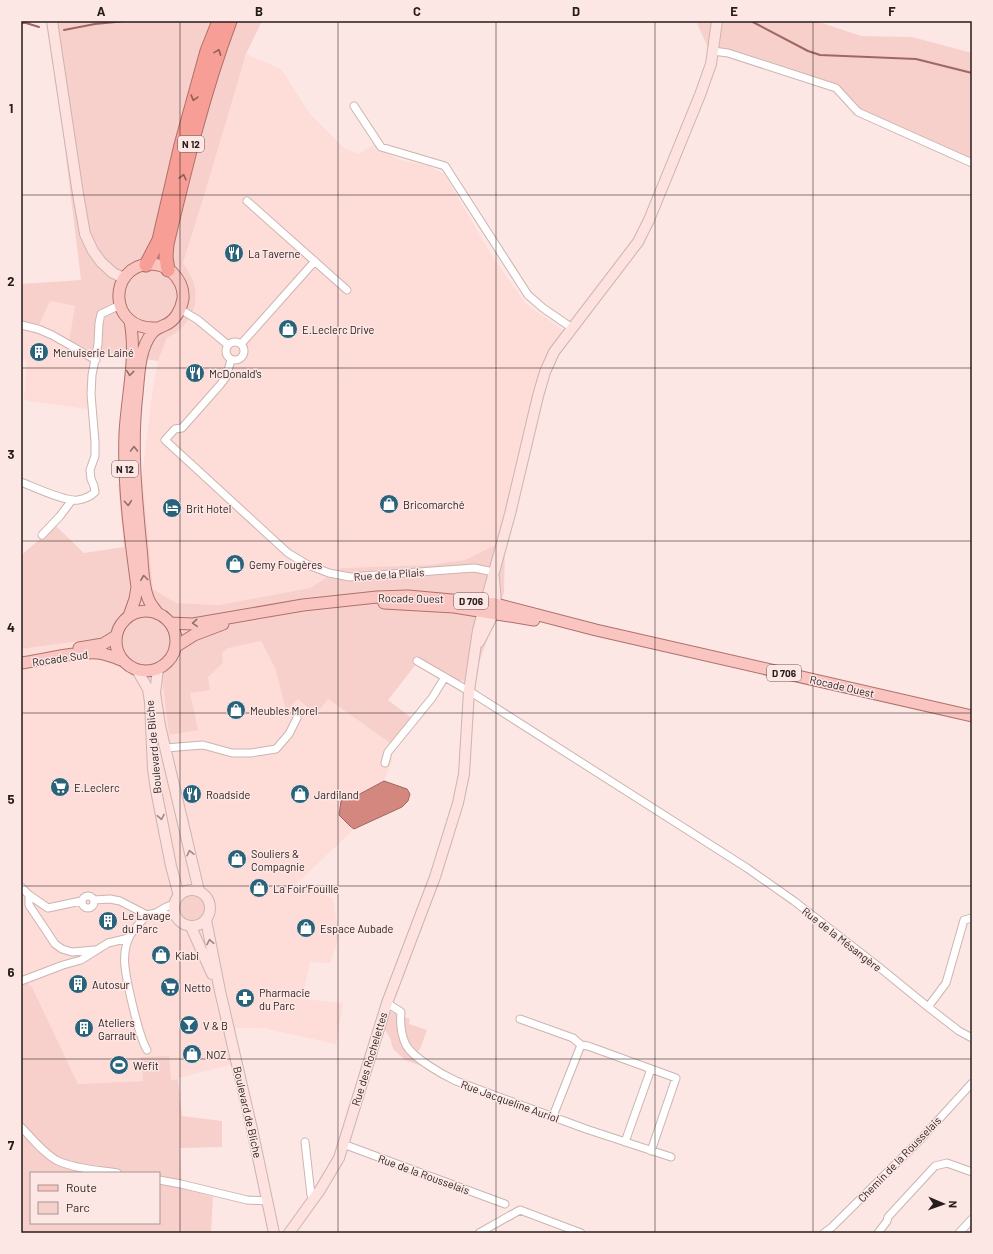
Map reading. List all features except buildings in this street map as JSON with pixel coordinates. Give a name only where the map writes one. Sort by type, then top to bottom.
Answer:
[{"type":"highway","name":"N 12","points":[[146,264],[159,240],[181,145],[218,21]]},
{"type":"highway","name":"N 12","points":[[168,270],[166,244],[190,148],[217,56],[230,21]]},
{"type":"main road","points":[[146,264],[154,264],[168,270],[177,277],[182,287],[183,298],[180,309],[175,318],[166,325],[147,329],[130,321],[124,314],[120,305],[119,292],[124,278],[133,270],[146,264]]},
{"type":"main road","name":"N 12","points":[[129,616],[135,599],[137,587],[125,472],[127,400],[133,350],[130,321]]},
{"type":"main road","name":"N 12","points":[[156,328],[144,347],[139,373],[134,438],[134,477],[145,587],[148,600],[158,614]]},
{"type":"main road","name":"Rocade Ouest","points":[[170,623],[193,624],[247,616],[304,605],[377,597],[408,596],[484,604],[972,716]]},
{"type":"main road","points":[[148,611],[158,614],[170,623],[174,630],[176,639],[175,647],[169,660],[158,669],[144,672],[128,666],[122,660],[115,644],[118,628],[129,616],[138,612],[148,611]]},
{"type":"main road","name":"Rocade Ouest","points":[[175,647],[194,635],[247,616]]},
{"type":"main road","name":"Rocade Sud","points":[[21,658],[103,644],[116,636]]},
{"type":"main road","name":"Rocade Sud","points":[[21,663],[98,653],[122,660]]},
{"type":"street","points":[[52,21],[85,234],[93,251],[101,262],[112,273],[124,278]]},
{"type":"street","name":"Rue des Rochelettes","points":[[288,1233],[334,1168],[387,1004],[435,877],[458,803],[464,774],[469,691],[478,630],[510,514],[543,378],[554,352],[638,242],[650,220],[711,64],[717,21]]},
{"type":"street","points":[[713,51],[728,53],[836,88],[858,112],[972,163]]},
{"type":"street","points":[[354,106],[381,147],[445,166],[528,295],[543,308],[572,328]]},
{"type":"street","points":[[247,201],[347,290]]},
{"type":"street","points":[[241,344],[315,261]]},
{"type":"street","points":[[21,482],[72,500],[78,500],[91,496],[95,492],[90,470],[94,456],[95,442],[91,394],[92,375],[96,360],[101,314],[120,305]]},
{"type":"street","points":[[180,309],[198,320],[228,345]]},
{"type":"street","points":[[21,325],[38,329],[52,335],[96,360]]},
{"type":"street","points":[[233,342],[241,344],[244,351],[243,356],[239,360],[231,360],[226,353],[228,345],[233,342]]},
{"type":"street","name":"Rue de la Pilais","points":[[231,360],[226,377],[218,388],[182,428],[175,429],[165,440],[288,553],[308,565],[329,573],[350,577],[474,568],[494,572]]},
{"type":"street","points":[[42,535],[60,516],[72,500]]},
{"type":"street","points":[[474,652],[496,606],[494,572]]},
{"type":"street","name":"Rue de la Mésangère","points":[[417,661],[469,691],[710,844],[794,901],[879,966],[959,1031],[972,1038]]},
{"type":"street","name":"Boulevard de Bliche","points":[[158,669],[156,701],[165,748],[199,891]]},
{"type":"street","name":"Boulevard de Bliche","points":[[137,670],[148,689],[153,768],[156,790],[177,900]]},
{"type":"street","points":[[385,763],[388,752],[432,698],[445,677]]},
{"type":"street","points":[[165,748],[203,744],[232,752],[251,753],[276,749],[289,734],[297,718]]},
{"type":"street","points":[[21,887],[29,895],[48,908],[81,901],[86,895],[91,896],[94,900],[110,899],[120,901],[147,915],[156,914],[176,916]]},
{"type":"street","points":[[156,914],[177,900],[188,890],[199,891],[204,894],[210,903],[210,912],[206,920],[202,924],[191,927],[182,924],[176,916],[177,900]]},
{"type":"street","points":[[29,895],[29,905],[55,944],[62,949],[72,952],[95,950]]},
{"type":"street","points":[[147,915],[129,938],[125,952],[125,968],[143,1043],[148,1050]]},
{"type":"street","points":[[928,1007],[946,983],[964,920],[972,918]]},
{"type":"street","name":"Boulevard de Bliche","points":[[206,920],[220,991],[274,1233]]},
{"type":"street","name":"Boulevard de Bliche","points":[[191,927],[220,991]]},
{"type":"street","points":[[21,981],[63,965],[81,960],[108,943],[129,938]]},
{"type":"street","name":"Rue Jacqueline Auriol","points":[[387,1004],[401,1012],[401,1033],[407,1047],[440,1073],[456,1081],[670,1157]]},
{"type":"street","points":[[520,1019],[573,1038],[581,1045],[676,1078],[651,1151]]},
{"type":"street","points":[[553,1116],[581,1045]]},
{"type":"street","points":[[625,1142],[651,1069]]},
{"type":"street","name":"Chemin de la Rousselais","points":[[824,1233],[832,1227],[920,1140],[972,1083]]},
{"type":"street","points":[[21,1127],[46,1152],[57,1160],[75,1166],[111,1172]]},
{"type":"street","points":[[305,1142],[311,1195],[314,1198]]},
{"type":"street","name":"Rue de la Rousselais","points":[[343,1144],[505,1204]]},
{"type":"street","points":[[878,1233],[887,1221],[888,1217],[935,1166],[947,1163],[972,1172]]},
{"type":"street","points":[[160,1180],[247,1200],[268,1201]]},
{"type":"street","points":[[480,1233],[520,1210],[581,1233]]},
{"type":"street","points":[[959,1233],[972,1219]]},
{"type":"street","points":[[832,1227],[838,1233]]},
{"type":"shaded area","points":[[246,54],[281,69],[310,114],[344,148],[358,154],[375,144],[385,152],[400,160],[429,166],[444,174],[494,259],[526,304],[563,330],[552,346],[541,368],[495,545],[465,560],[429,565],[341,568],[310,588],[219,605],[176,603],[153,589],[142,476],[153,387],[158,361],[167,338],[175,334],[192,277],[183,263]]},
{"type":"shaded area","points":[[50,301],[75,306],[69,340],[92,351],[87,409],[24,400],[27,359],[21,358],[21,321],[39,325]]},
{"type":"shaded area","points":[[95,639],[162,678],[169,735],[190,693],[223,663],[222,653],[229,648],[261,641],[275,668],[286,711],[298,699],[328,699],[390,743],[392,761],[384,781],[358,795],[344,798],[350,826],[354,829],[294,886],[333,898],[339,938],[330,963],[310,962],[302,999],[343,1003],[336,1044],[263,1028],[235,1028],[241,1062],[171,1080],[142,1057],[143,1081],[78,1084],[32,987],[21,978],[21,649]]},
{"type":"shaded area","points":[[384,781],[407,789],[410,794],[408,801],[402,807],[354,829],[339,815],[341,801],[344,798],[358,795]]},
{"type":"green space","points":[[55,21],[262,21],[246,54],[183,263],[190,274],[194,285],[196,295],[195,304],[188,320],[175,333],[167,338],[158,361],[92,351],[69,340],[75,306],[50,301],[39,325],[21,321],[21,284],[81,280],[50,25]]},
{"type":"green space","points":[[696,21],[816,21],[861,36],[912,37],[972,53],[972,166],[855,113],[836,92],[709,50]]},
{"type":"green space","points":[[142,476],[153,589],[176,603],[219,605],[310,588],[341,568],[429,565],[465,560],[495,545],[505,546],[504,593],[472,682],[442,678],[417,663],[388,700],[413,719],[390,743],[328,699],[316,714],[298,699],[286,711],[275,668],[261,641],[229,648],[222,653],[223,663],[208,677],[210,690],[190,693],[198,730],[169,735],[162,678],[95,639],[21,649],[21,555],[56,526],[84,553],[124,547],[118,484]]},
{"type":"green space","points":[[193,895],[202,899],[206,908],[202,917],[193,921],[184,917],[180,908],[184,899]]},
{"type":"green space","points":[[21,978],[32,987],[78,1084],[143,1081],[141,1057],[169,1056],[171,1080],[178,1079],[182,1116],[222,1121],[222,1147],[180,1148],[182,1188],[213,1197],[211,1233],[21,1233]]},
{"type":"green space","points":[[391,1012],[397,1014],[399,1017],[399,1034],[422,1063],[421,1066],[405,1060],[393,1049],[390,1038],[384,1028],[389,1013]]},
{"type":"green space","points":[[404,1017],[410,1019],[409,1024],[427,1030],[417,1053],[407,1036]]},
{"type":"waterway","points":[[64,30],[95,24],[126,21]]},
{"type":"waterway","points":[[751,21],[808,51],[820,55],[916,59],[972,73]]},
{"type":"waterway","points":[[21,23],[39,27]]},
{"type":"place","name":"La Taverne","points":[[234,253]]},
{"type":"place","name":"E.Leclerc Drive","points":[[288,329]]},
{"type":"place","name":"Menuiserie Lainé","points":[[39,352]]},
{"type":"place","name":"McDonald's","points":[[195,373]]},
{"type":"place","name":"Bricomarché","points":[[389,504]]},
{"type":"place","name":"Brit Hotel","points":[[172,508]]},
{"type":"place","name":"Gemy Fougères","points":[[235,564]]},
{"type":"place","name":"Meubles Morel","points":[[236,710]]},
{"type":"place","name":"E.Leclerc","points":[[60,787]]},
{"type":"place","name":"Roadside","points":[[192,794]]},
{"type":"place","name":"Jardiland","points":[[300,794]]},
{"type":"place","name":"Souliers & Compagnie","points":[[237,859]]},
{"type":"place","name":"La Foir'Fouille","points":[[259,888]]},
{"type":"place","name":"Le Lavage du Parc","points":[[108,921]]},
{"type":"place","name":"Espace Aubade","points":[[306,928]]},
{"type":"place","name":"Kiabi","points":[[161,955]]},
{"type":"place","name":"Autosur","points":[[78,984]]},
{"type":"place","name":"Netto","points":[[170,987]]},
{"type":"place","name":"Pharmacie du Parc","points":[[245,998]]},
{"type":"place","name":"V & B","points":[[189,1025]]},
{"type":"place","name":"Ateliers Garrault","points":[[84,1028]]},
{"type":"place","name":"NOZ","points":[[192,1054]]},
{"type":"place","name":"Wefit","points":[[119,1065]]}]
